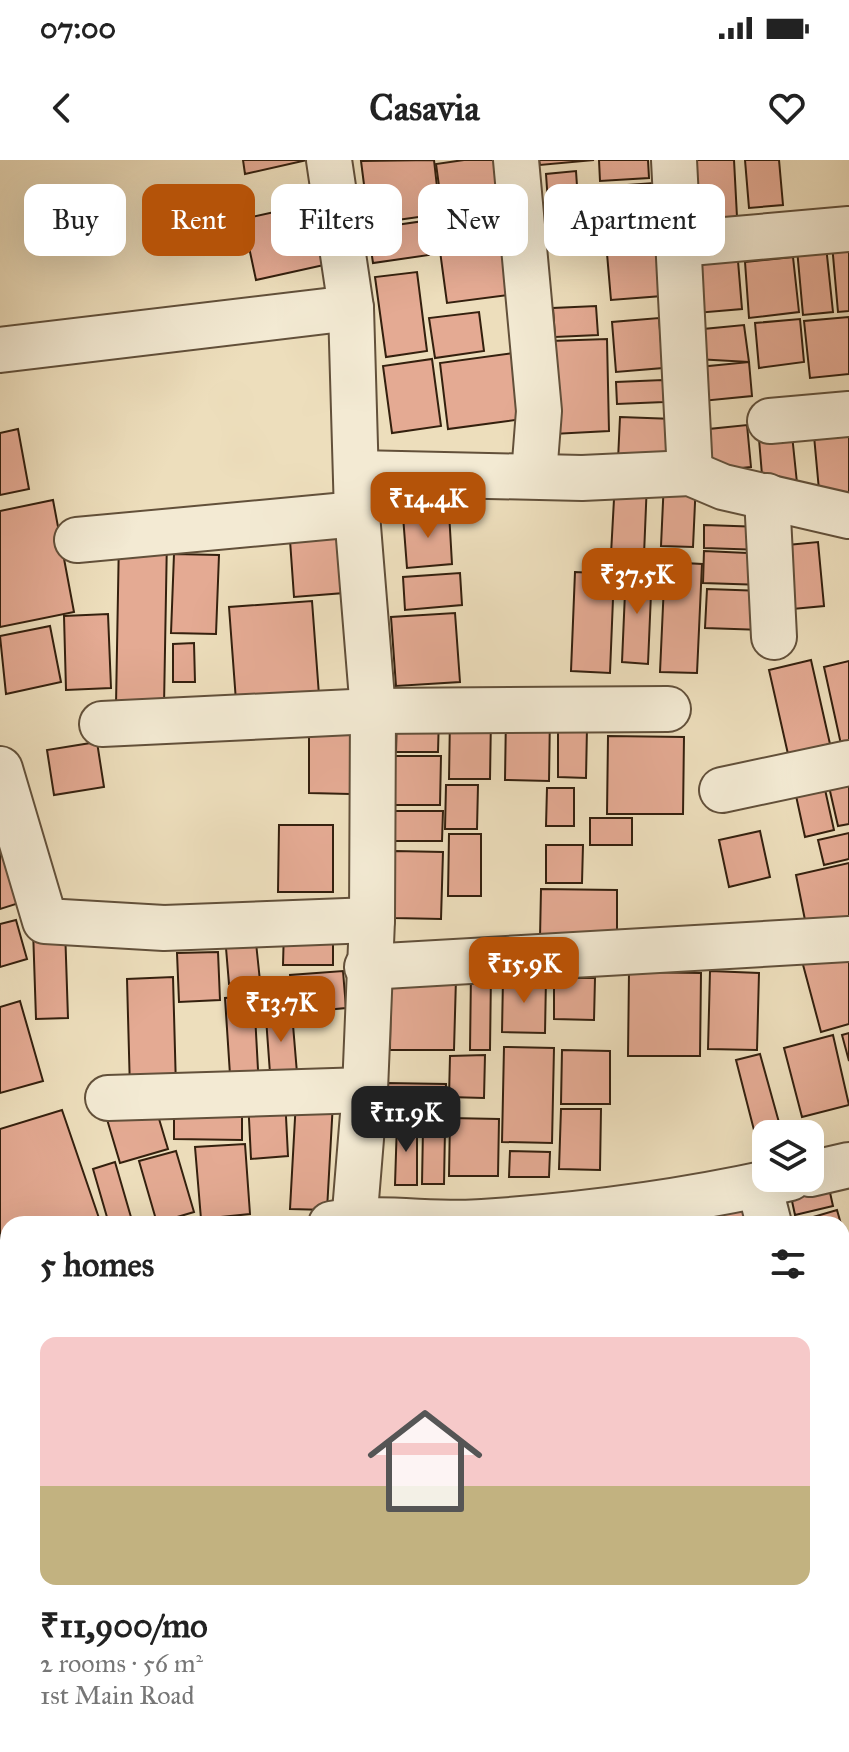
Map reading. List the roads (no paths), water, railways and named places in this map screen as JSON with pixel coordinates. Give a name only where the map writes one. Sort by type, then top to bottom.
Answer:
[{"type":"street","points":[[329,160],[351,308],[357,493],[373,711],[372,920],[367,967],[365,1090],[347,1216]]},
{"type":"street","points":[[516,160],[539,411],[534,475]]},
{"type":"street","points":[[674,160],[675,184]]},
{"type":"street","points":[[725,240],[849,229]]},
{"type":"street","points":[[680,256],[690,473]]},
{"type":"street","points":[[0,350],[351,308]]},
{"type":"street","points":[[770,421],[849,414]]},
{"type":"street","points":[[77,540],[357,493],[534,475],[582,478],[690,473],[723,487],[849,516]]},
{"type":"street","points":[[767,496],[774,637]]},
{"type":"street","points":[[102,724],[373,711],[668,709]]},
{"type":"street","points":[[722,790],[849,763]]},
{"type":"street","points":[[0,769],[45,921],[164,928],[372,920]]},
{"type":"street","points":[[367,967],[849,939]]},
{"type":"street","points":[[108,1098],[365,1090]]},
{"type":"street","points":[[824,1171],[849,1165]]},
{"type":"street","points":[[594,1216],[773,1196]]}]
